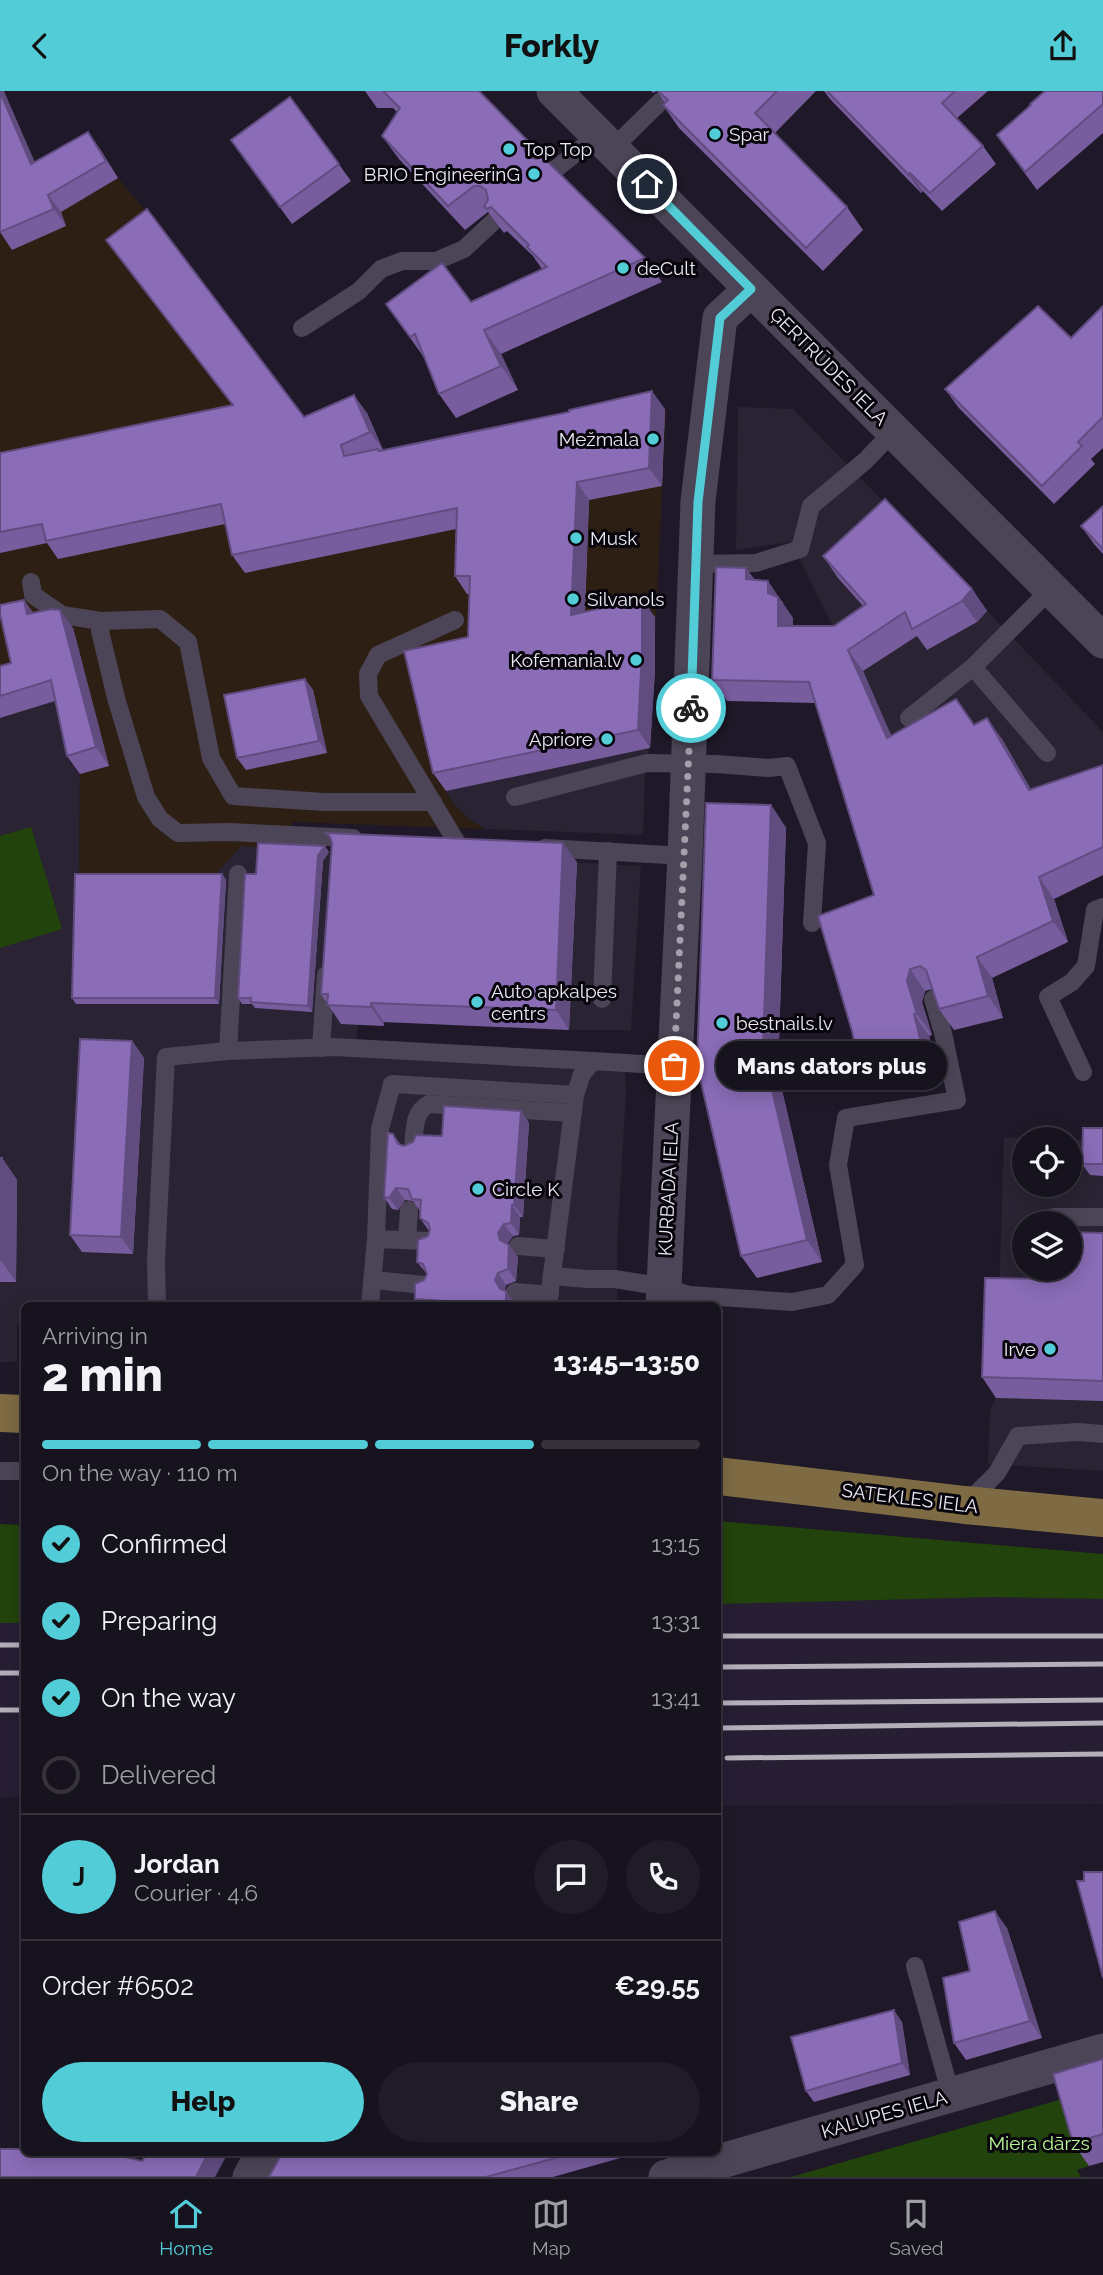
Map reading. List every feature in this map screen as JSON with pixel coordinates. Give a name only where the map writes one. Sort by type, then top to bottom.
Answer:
[{"type":"main road","points":[[0,1413],[21,1414]]},
{"type":"main road","name":"SATEKLES IELA","points":[[721,1476],[1103,1518]]},
{"type":"street","name":"ĢERTRŪDES IELA","points":[[554,91],[1103,641]]},
{"type":"street","name":"KURBADA IELA","points":[[663,1296],[685,856],[698,502],[720,318],[751,289]]},
{"type":"street","name":"KALUPES IELA","points":[[666,2177],[1103,2051]]},
{"type":"street","points":[[250,2177],[261,2156]]},
{"type":"lane","points":[[552,173],[605,142],[661,101]]},
{"type":"lane","points":[[302,328],[359,291],[381,269],[402,261],[436,261],[464,249],[494,222]]},
{"type":"lane","points":[[696,564],[756,563],[800,549],[811,506],[859,466],[894,431]]},
{"type":"lane","points":[[31,582],[33,595],[62,615],[101,621],[160,619],[188,642],[211,758],[233,796],[324,801],[433,801]]},
{"type":"lane","points":[[909,718],[973,667],[1051,589]]},
{"type":"lane","points":[[430,842],[464,843],[433,801],[369,696],[368,674],[378,655],[455,620]]},
{"type":"lane","points":[[101,621],[100,631],[116,698],[146,797],[160,819],[178,834],[229,832],[374,839]]},
{"type":"lane","points":[[973,667],[1047,753]]},
{"type":"lane","points":[[515,797],[647,763],[769,768],[787,765],[817,843],[811,923]]},
{"type":"lane","points":[[533,847],[685,856]]},
{"type":"lane","points":[[602,999],[608,851]]},
{"type":"lane","points":[[228,1051],[237,874]]},
{"type":"lane","points":[[1083,1072],[1048,997],[1072,982],[1086,966],[1095,910],[1103,907]]},
{"type":"lane","points":[[321,1048],[327,955]]},
{"type":"lane","points":[[552,1276],[615,1279],[663,1296],[689,1295],[792,1303],[828,1295],[855,1265],[838,1165],[846,1118],[957,1100],[933,999]]},
{"type":"lane","points":[[157,1302],[156,1261],[166,1057],[228,1051],[321,1048],[674,1066]]},
{"type":"lane","points":[[515,1292],[549,1300],[575,1094],[582,1075],[593,1061]]},
{"type":"lane","points":[[370,1302],[376,1239],[380,1129],[392,1084],[575,1094]]},
{"type":"lane","points":[[413,1147],[415,1120],[422,1108],[429,1104],[573,1114]]},
{"type":"lane","points":[[407,1240],[409,1210]]},
{"type":"lane","points":[[1082,1217],[1103,1217]]},
{"type":"lane","points":[[376,1239],[427,1241]]},
{"type":"lane","points":[[518,1246],[555,1249]]},
{"type":"lane","points":[[373,1280],[424,1285]]},
{"type":"lane","points":[[965,1505],[998,1473],[1018,1436],[1079,1432],[1103,1434]]},
{"type":"lane","points":[[0,1471],[21,1471]]},
{"type":"lane","points":[[915,1966],[951,2095]]},
{"type":"shaded area","points":[[0,91],[4,91],[43,181],[100,149],[118,178],[159,227],[347,479],[666,409],[656,617],[417,669],[446,791],[454,805],[485,829],[292,822],[290,849],[241,846],[210,880],[79,880],[80,774],[60,699],[0,718]]},
{"type":"shaded area","points":[[738,407],[793,409],[881,499],[903,516],[976,592],[973,596],[1103,732],[1103,844],[890,919],[845,651],[791,542],[736,550]]},
{"type":"shaded area","points":[[656,617],[643,835],[485,829],[454,805],[446,791],[417,669]]},
{"type":"shaded area","points":[[60,699],[80,774],[79,879],[210,880],[241,846],[641,866],[631,1030],[401,1023],[385,1023],[384,1026],[358,1025],[355,1054],[625,1071],[617,1302],[21,1302],[21,1326],[17,1325],[17,1362],[0,1362],[0,718]]},
{"type":"shaded area","points":[[1004,1137],[1012,1137],[1012,1197],[1082,1197],[1082,1139],[1103,1140],[1103,1471],[988,1464],[990,1411],[996,1397]]},
{"type":"shaded area","points":[[966,1594],[1103,1599],[1103,1804],[721,1806],[721,1596]]},
{"type":"shaded area","points":[[21,1621],[21,1797],[0,1797],[0,1622]]},
{"type":"green space","points":[[31,827],[62,929],[0,948],[0,836]]},
{"type":"green space","points":[[721,1521],[1103,1554],[1103,1599],[992,1597],[721,1604]]},
{"type":"green space","points":[[0,1524],[21,1525],[21,1623],[0,1623]]},
{"type":"green space","name":"Miera dārzs","points":[[1069,2097],[1089,2166],[1077,2170],[1081,2177],[791,2177]]},
{"type":"building","points":[[383,91],[479,91],[527,140],[524,149],[527,156],[536,159],[543,157],[645,258],[484,330],[501,366],[439,394],[415,334],[410,337],[386,304],[442,263],[471,302],[547,267],[491,207],[487,209],[484,206],[488,200],[486,190],[474,186],[448,206],[382,136],[400,108]]},
{"type":"building","points":[[658,91],[777,91],[755,113],[847,207],[806,248],[663,105],[668,100]]},
{"type":"building","points":[[827,91],[955,91],[942,103],[983,146],[930,193]]},
{"type":"building","points":[[1045,91],[1103,91],[1103,104],[1025,172],[997,135]]},
{"type":"building","points":[[0,92],[31,164],[88,132],[106,161],[48,195],[54,209],[0,232]]},
{"type":"building","points":[[290,97],[339,164],[280,207],[231,140]]},
{"type":"building","points":[[147,209],[304,417],[354,395],[370,432],[341,445],[344,456],[569,412],[652,391],[649,468],[577,482],[571,615],[642,599],[638,730],[433,773],[404,651],[468,637],[470,576],[455,576],[457,508],[232,555],[221,504],[46,541],[42,524],[0,532],[0,453],[233,405],[106,240]]},
{"type":"building","points":[[1038,306],[1071,338],[1103,306],[1103,417],[1078,442],[1082,446],[1042,486],[945,389]]},
{"type":"building","points":[[885,499],[972,589],[962,601],[912,629],[905,612],[848,650],[887,738],[956,699],[974,725],[987,718],[1029,790],[1103,765],[1103,847],[1039,877],[1053,921],[977,957],[988,996],[939,1009],[926,970],[920,966],[910,969],[907,981],[917,1014],[914,1014],[923,1050],[859,1064],[818,916],[874,895],[809,682],[712,680],[716,567],[746,568],[746,579],[768,581],[768,593],[778,597],[778,626],[834,626],[866,604],[823,556]]},
{"type":"building","points":[[1103,506],[1103,549],[1081,526]]},
{"type":"building","points":[[24,600],[27,614],[60,610],[96,747],[67,756],[51,680],[0,696],[0,666],[11,663],[0,605]]},
{"type":"building","points":[[305,679],[319,741],[237,758],[224,695]]},
{"type":"building","points":[[706,803],[771,805],[763,1051],[807,1240],[741,1256],[697,1065]]},
{"type":"building","points":[[326,833],[563,843],[556,1010],[371,1003],[371,1007],[327,1005],[328,994],[321,994],[332,843]]},
{"type":"building","points":[[258,843],[325,846],[318,855],[308,1006],[251,1002],[251,998],[238,998],[245,874],[256,874]]},
{"type":"building","points":[[75,874],[222,874],[215,998],[72,998]]},
{"type":"building","points":[[80,1039],[132,1041],[121,1237],[70,1235]]},
{"type":"building","points":[[444,1106],[521,1111],[511,1223],[504,1224],[498,1233],[500,1240],[509,1245],[508,1269],[498,1273],[495,1280],[500,1289],[506,1291],[506,1302],[415,1299],[415,1284],[424,1280],[427,1274],[423,1264],[417,1262],[418,1240],[428,1236],[430,1229],[428,1223],[420,1218],[421,1200],[412,1199],[408,1189],[396,1188],[389,1198],[384,1197],[388,1133],[393,1134],[398,1144],[404,1146],[413,1142],[416,1135],[442,1136]]},
{"type":"building","points":[[1083,1128],[1103,1128],[1103,1164],[1082,1164]]},
{"type":"building","points":[[2,1158],[1,1260],[0,1260]]},
{"type":"building","name":"Irve","points":[[1082,1232],[1103,1233],[1103,1381],[982,1377],[985,1278],[1012,1278],[1012,1281],[1082,1281]]},
{"type":"building","points":[[1084,1872],[1103,1872],[1103,1978],[1077,1881],[1084,1881]]},
{"type":"building","points":[[995,1911],[1030,2021],[954,2043],[943,1978],[970,1971],[959,1922]]},
{"type":"building","points":[[894,2010],[902,2063],[806,2091],[791,2037]]},
{"type":"building","points":[[1103,2059],[1103,2134],[1073,2143],[1053,2074]]},
{"type":"building","points":[[0,2149],[21,2149],[21,2156],[121,2156],[142,2161],[145,2156],[206,2156],[196,2177],[0,2177]]},
{"type":"building","points":[[280,2156],[562,2156],[486,2177],[269,2177]]},
{"type":"railway","points":[[721,1636],[1103,1636]]},
{"type":"railway","points":[[0,1645],[21,1645]]},
{"type":"railway","points":[[721,1667],[1103,1664]]},
{"type":"railway","points":[[0,1673],[21,1673]]},
{"type":"railway","points":[[721,1703],[1103,1700]]},
{"type":"railway","points":[[0,1710],[21,1710]]},
{"type":"railway","points":[[721,1728],[1103,1723]]},
{"type":"railway","points":[[727,1758],[1103,1754]]},
{"type":"way so far","points":[[674,1066],[691,708]]},
{"type":"place","name":"Spar","points":[[715,134]]},
{"type":"place","name":"Top Top","points":[[509,149]]},
{"type":"place","name":"BRIO EngineerinG","points":[[534,174]]},
{"type":"place","name":"deCult","points":[[623,268]]},
{"type":"place","name":"Mežmala","points":[[653,439]]},
{"type":"place","name":"Musk","points":[[576,538]]},
{"type":"place","name":"Silvanols","points":[[573,599]]},
{"type":"place","name":"Kofemania.lv","points":[[636,660]]},
{"type":"place","name":"Apriore","points":[[607,739]]},
{"type":"place","name":"Auto apkalpes centrs","points":[[477,1002]]},
{"type":"place","name":"bestnails.lv","points":[[722,1023]]},
{"type":"place","name":"Mans dators plus","points":[[674,1066]]},
{"type":"place","name":"Circle K","points":[[478,1189]]},
{"type":"place","name":"Irve","points":[[1050,1349]]},
{"type":"route","points":[[647,184],[751,289],[720,318],[698,502],[691,708]]}]
